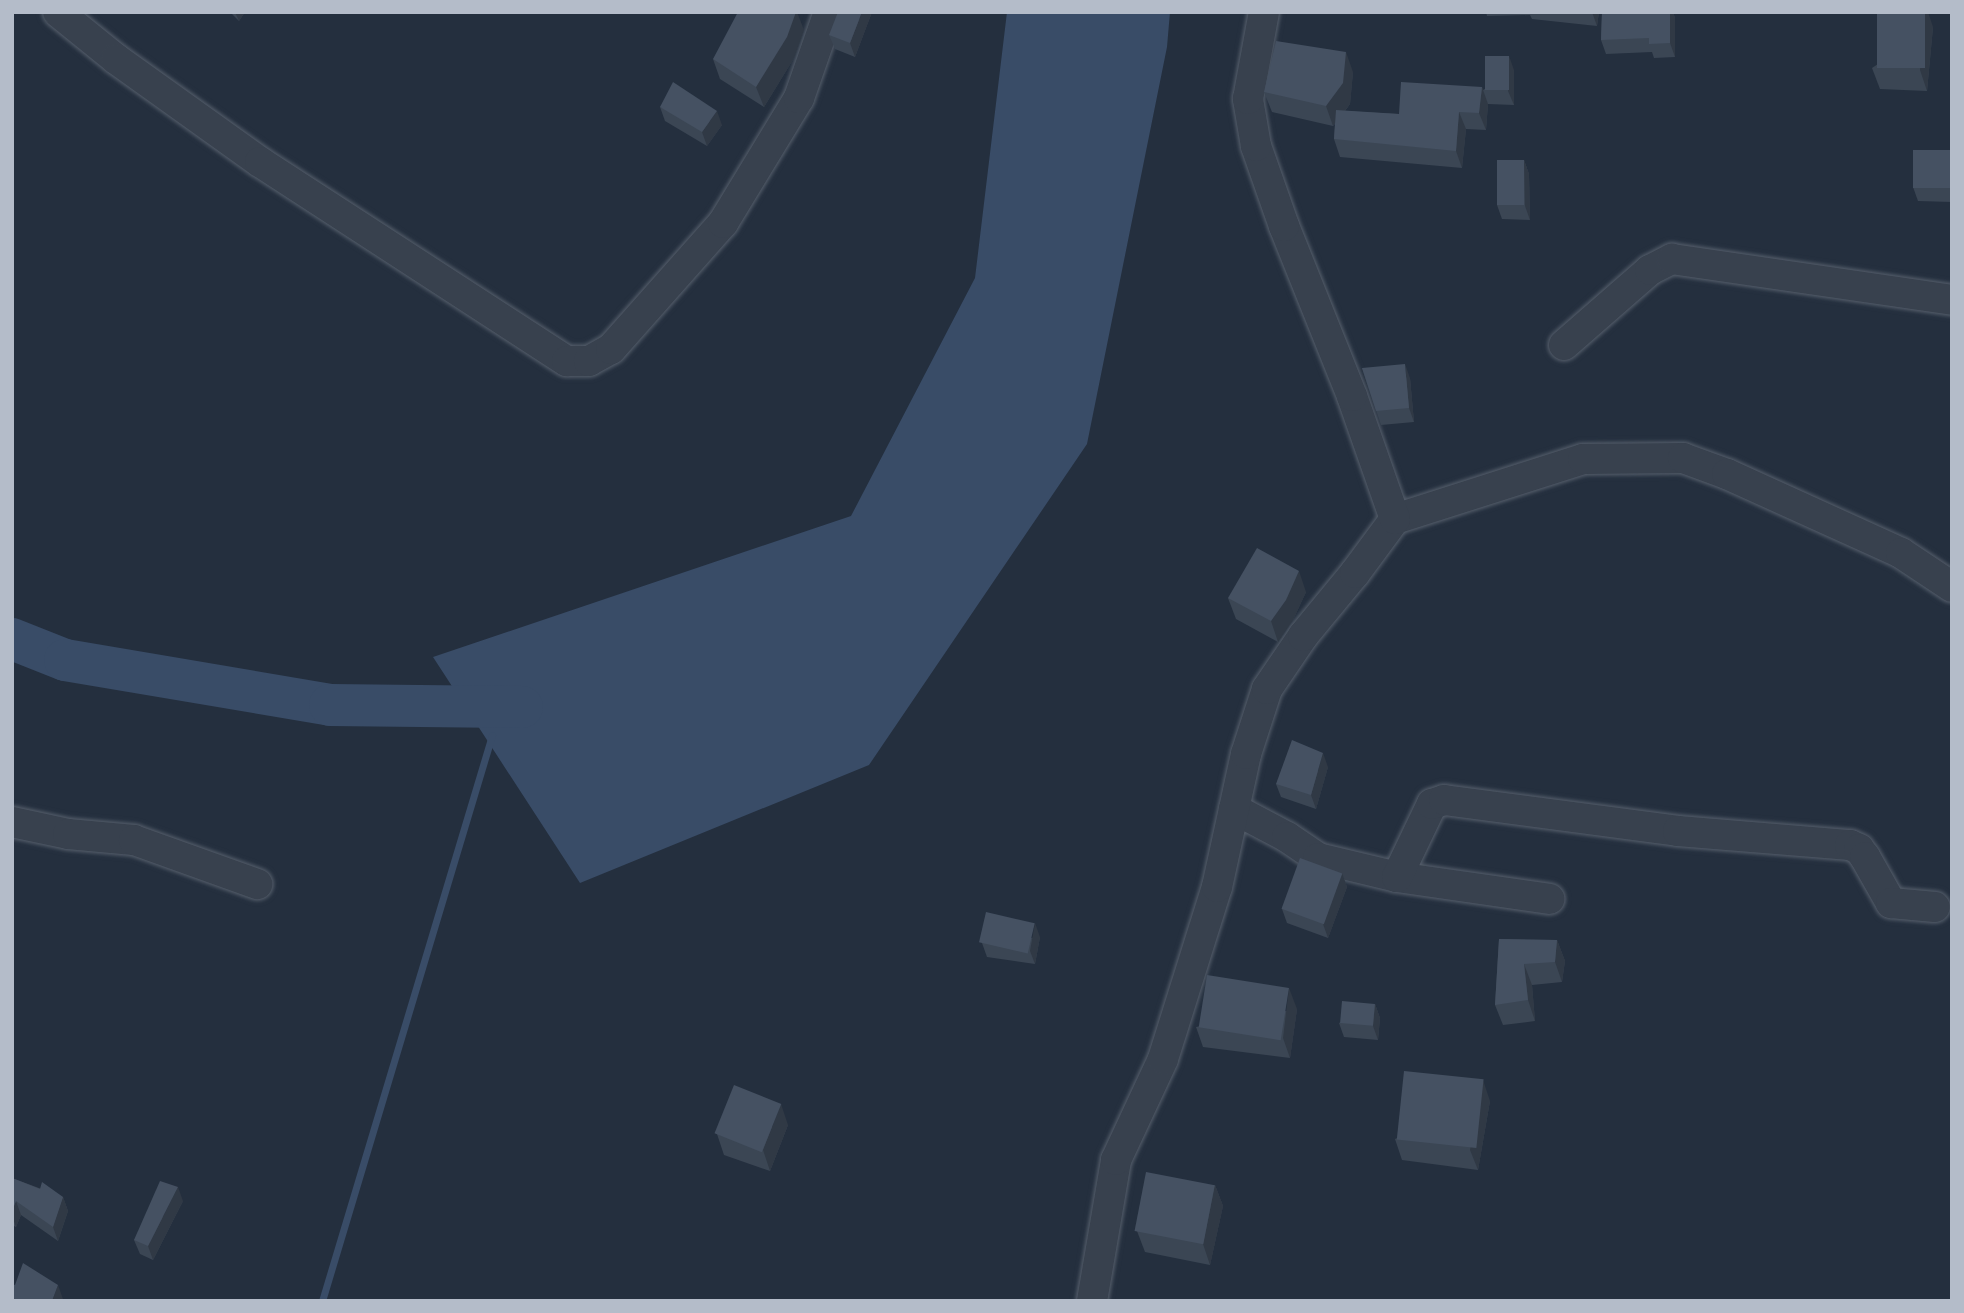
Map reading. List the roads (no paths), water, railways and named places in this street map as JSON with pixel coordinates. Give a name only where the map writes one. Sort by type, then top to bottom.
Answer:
[{"type":"street","points":[[58,12],[116,59],[260,162],[567,361],[589,361],[611,349],[723,223],[799,98],[829,12]]},
{"type":"street","points":[[1264,12],[1248,99],[1256,146],[1284,226],[1352,396],[1395,519]]},
{"type":"street","points":[[1564,345],[1650,270],[1672,259],[1952,300]]},
{"type":"street","points":[[1092,1301],[1116,1160],[1163,1059],[1217,887],[1246,754],[1267,689],[1303,636],[1395,519],[1583,458],[1683,458],[1727,474],[1901,553],[1952,587]]},
{"type":"street","points":[[1397,877],[1432,804],[1444,800],[1678,831],[1850,845],[1865,857],[1891,903],[1935,907]]},
{"type":"street","points":[[1234,809],[1287,837],[1318,858],[1397,877],[1549,899]]},
{"type":"street","points":[[12,822],[68,834],[134,840],[257,884]]},
{"type":"water","points":[[1007,12],[1170,12],[1167,47],[1087,444],[869,765],[580,883],[433,657],[851,516],[975,278]]},
{"type":"waterway","points":[[12,639],[65,660],[330,705],[522,707]]},
{"type":"waterway","points":[[322,1301],[492,735]]}]
